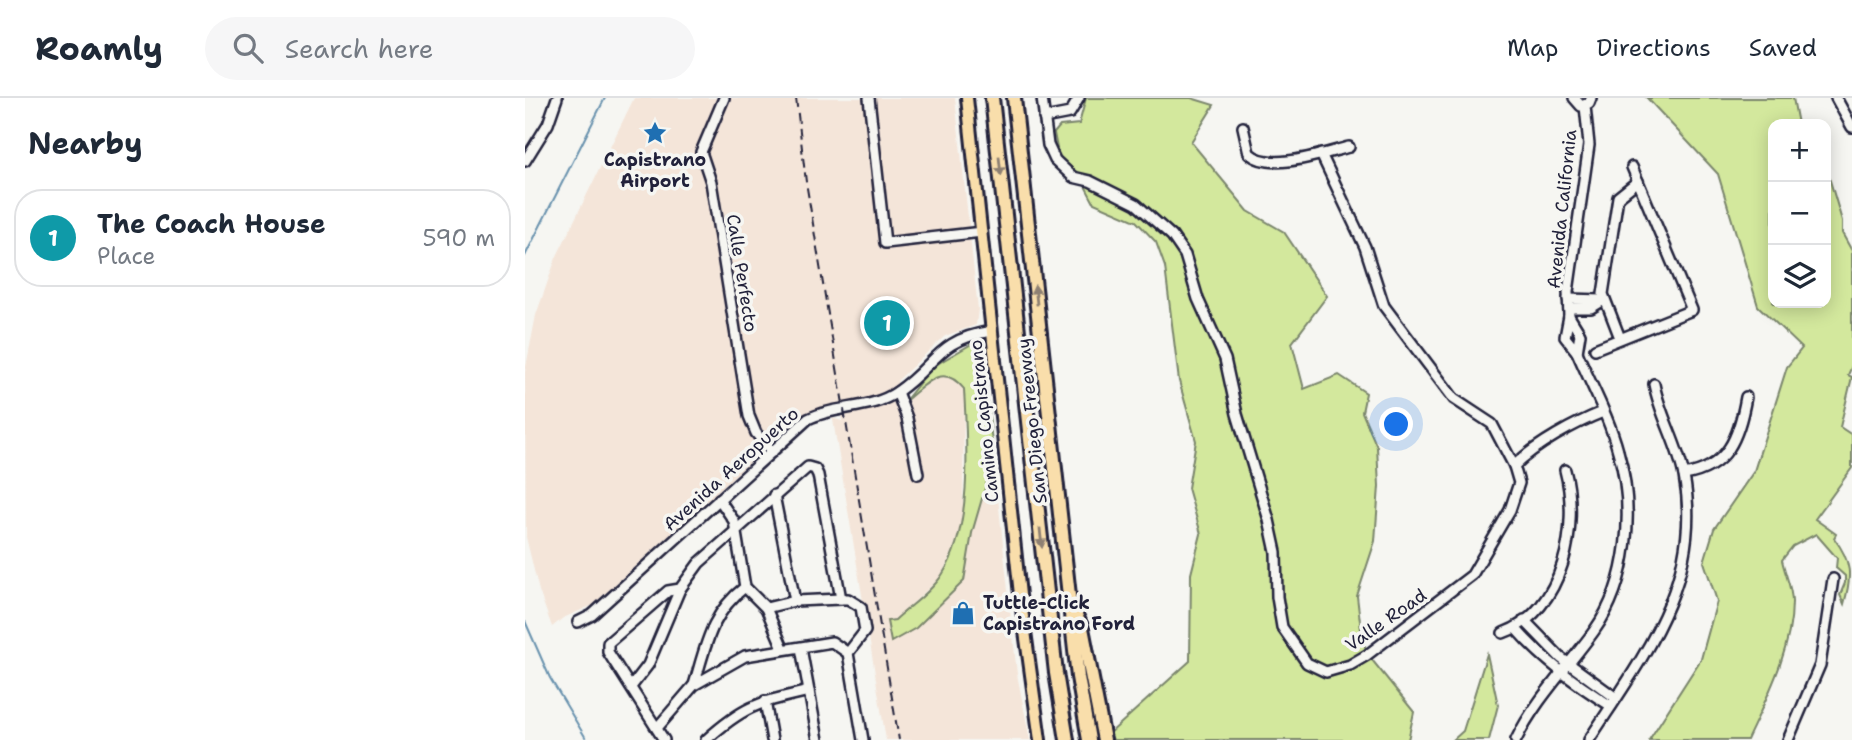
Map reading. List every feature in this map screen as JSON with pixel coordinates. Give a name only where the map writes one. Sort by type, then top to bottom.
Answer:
[{"type":"highway","name":"San Diego Freeway","points":[[992,98],[1055,660],[1067,740]]},
{"type":"highway","name":"San Diego Freeway","points":[[1014,98],[1078,677],[1089,740]]},
{"type":"highway","points":[[1071,605],[1082,628],[1104,740]]},
{"type":"main road","name":"Camino Capistrano","points":[[967,98],[1020,595],[1040,740]]},
{"type":"street","points":[[525,160],[527,145],[538,142],[557,98]]},
{"type":"street","name":"Calle Perfecto","points":[[724,98],[701,152],[711,182],[749,416],[756,433],[772,452]]},
{"type":"street","points":[[869,98],[885,243],[982,232]]},
{"type":"street","name":"Valle Road","points":[[1042,98],[1048,145],[1055,160],[1073,177],[1090,181],[1136,204],[1172,236],[1185,255],[1198,299],[1225,359],[1237,414],[1269,520],[1276,552],[1277,597],[1282,627],[1316,670],[1326,672],[1350,665],[1467,581],[1513,504],[1519,482],[1514,466],[1492,424],[1454,399],[1384,306],[1365,247],[1321,155]]},
{"type":"street","points":[[1044,118],[1070,113],[1079,98]]},
{"type":"street","name":"Avenida California","points":[[1516,740],[1529,715],[1605,612],[1623,558],[1627,512],[1623,469],[1603,412],[1577,352],[1565,337],[1589,145],[1588,102],[1578,104],[1574,98]]},
{"type":"street","points":[[1836,98],[1852,127]]},
{"type":"street","points":[[1243,127],[1252,157],[1290,162],[1349,147]]},
{"type":"street","points":[[1595,349],[1692,310],[1632,167]]},
{"type":"street","points":[[1620,338],[1604,300],[1618,197],[1638,181]]},
{"type":"street","points":[[1569,308],[1604,300]]},
{"type":"street","name":"Avenida California","points":[[1569,308],[1580,334],[1577,352]]},
{"type":"street","name":"Avenida Aeropuerto","points":[[578,622],[592,615],[799,427],[819,414],[872,403],[897,392],[940,350],[966,337],[992,331]]},
{"type":"street","points":[[1589,740],[1665,620],[1682,573],[1687,525],[1684,475],[1654,384]]},
{"type":"street","points":[[897,392],[907,418],[918,474]]},
{"type":"street","points":[[1684,475],[1701,472],[1721,458],[1735,440],[1746,397]]},
{"type":"street","points":[[1514,466],[1528,452],[1578,421],[1603,412]]},
{"type":"street","points":[[631,687],[648,665],[680,589],[699,564],[800,472],[811,468],[818,475],[841,599]]},
{"type":"street","points":[[1503,633],[1516,628],[1524,620],[1543,598],[1561,568],[1572,532],[1572,494],[1565,470]]},
{"type":"street","points":[[774,495],[795,601]]},
{"type":"street","points":[[719,499],[736,530],[745,587],[766,608],[783,648]]},
{"type":"street","points":[[1788,740],[1820,665],[1833,579]]},
{"type":"street","points":[[694,685],[715,622],[725,602],[745,587]]},
{"type":"street","points":[[664,740],[606,646],[667,591],[680,589]]},
{"type":"street","points":[[766,608],[795,601],[848,599],[861,607],[865,631],[848,653]]},
{"type":"street","points":[[1524,620],[1566,668]]},
{"type":"street","points":[[1516,628],[1531,646],[1614,702]]},
{"type":"street","points":[[1531,646],[1539,637]]},
{"type":"street","points":[[657,728],[694,685],[745,656],[832,642],[848,653],[863,740]]},
{"type":"street","points":[[801,648],[818,740]]},
{"type":"street","points":[[706,740],[737,712],[765,701],[809,691]]},
{"type":"street","points":[[765,701],[772,740]]},
{"type":"shaded area","points":[[634,98],[955,98],[978,309],[976,325],[945,336],[897,381],[905,401],[937,377],[947,374],[955,377],[964,389],[963,515],[955,547],[940,578],[895,620],[888,621],[891,641],[964,581],[972,533],[990,471],[995,470],[1017,674],[1030,740],[886,740],[832,418],[842,421],[838,403],[800,416],[593,605],[563,618],[552,627],[539,591],[526,537],[525,372],[536,315],[556,258]]},
{"type":"green space","points":[[1086,98],[1191,98],[1214,105],[1191,142],[1248,211],[1284,232],[1327,296],[1292,343],[1304,389],[1339,375],[1366,393],[1362,412],[1377,447],[1379,486],[1375,541],[1357,596],[1362,638],[1368,655],[1414,712],[1408,740],[1113,740],[1110,733],[1190,661],[1191,574],[1201,534],[1188,488],[1196,441],[1179,381],[1165,267],[1156,242],[1136,221],[1094,203],[1083,182],[1059,159],[1054,133],[1060,126],[1079,124]]},
{"type":"green space","points":[[1647,98],[1793,98],[1797,119],[1768,119],[1768,308],[1831,308],[1831,184],[1842,221],[1842,233],[1852,251],[1852,366],[1848,375],[1852,377],[1840,427],[1852,435],[1852,468],[1815,519],[1836,534],[1834,538],[1849,570],[1847,594],[1844,604],[1840,595],[1845,576],[1836,568],[1837,558],[1816,534],[1793,546],[1782,560],[1792,597],[1788,638],[1777,673],[1747,740],[1649,740],[1701,659],[1717,601],[1704,562],[1714,529],[1754,471],[1787,367],[1802,348],[1758,306],[1718,174]]},
{"type":"green space","points":[[975,342],[982,351],[995,470],[990,471],[972,533],[964,581],[916,628],[891,642],[887,621],[895,620],[932,587],[952,556],[959,534],[966,485],[964,389],[956,381],[941,376],[934,378],[905,401],[932,367]]},
{"type":"green space","points":[[1487,654],[1498,705],[1489,740],[1453,740],[1463,731]]},
{"type":"waterway","points":[[525,256],[605,98]]},
{"type":"waterway","points":[[525,621],[550,678],[587,740]]},
{"type":"railway","points":[[796,98],[806,182],[899,740]]},
{"type":"place","name":"Capistrano Airport","points":[[655,133]]},
{"type":"place","name":"The Coach House","points":[[887,323]]},
{"type":"place","name":"Tuttle-Click Capistrano Ford","points":[[963,613]]}]
